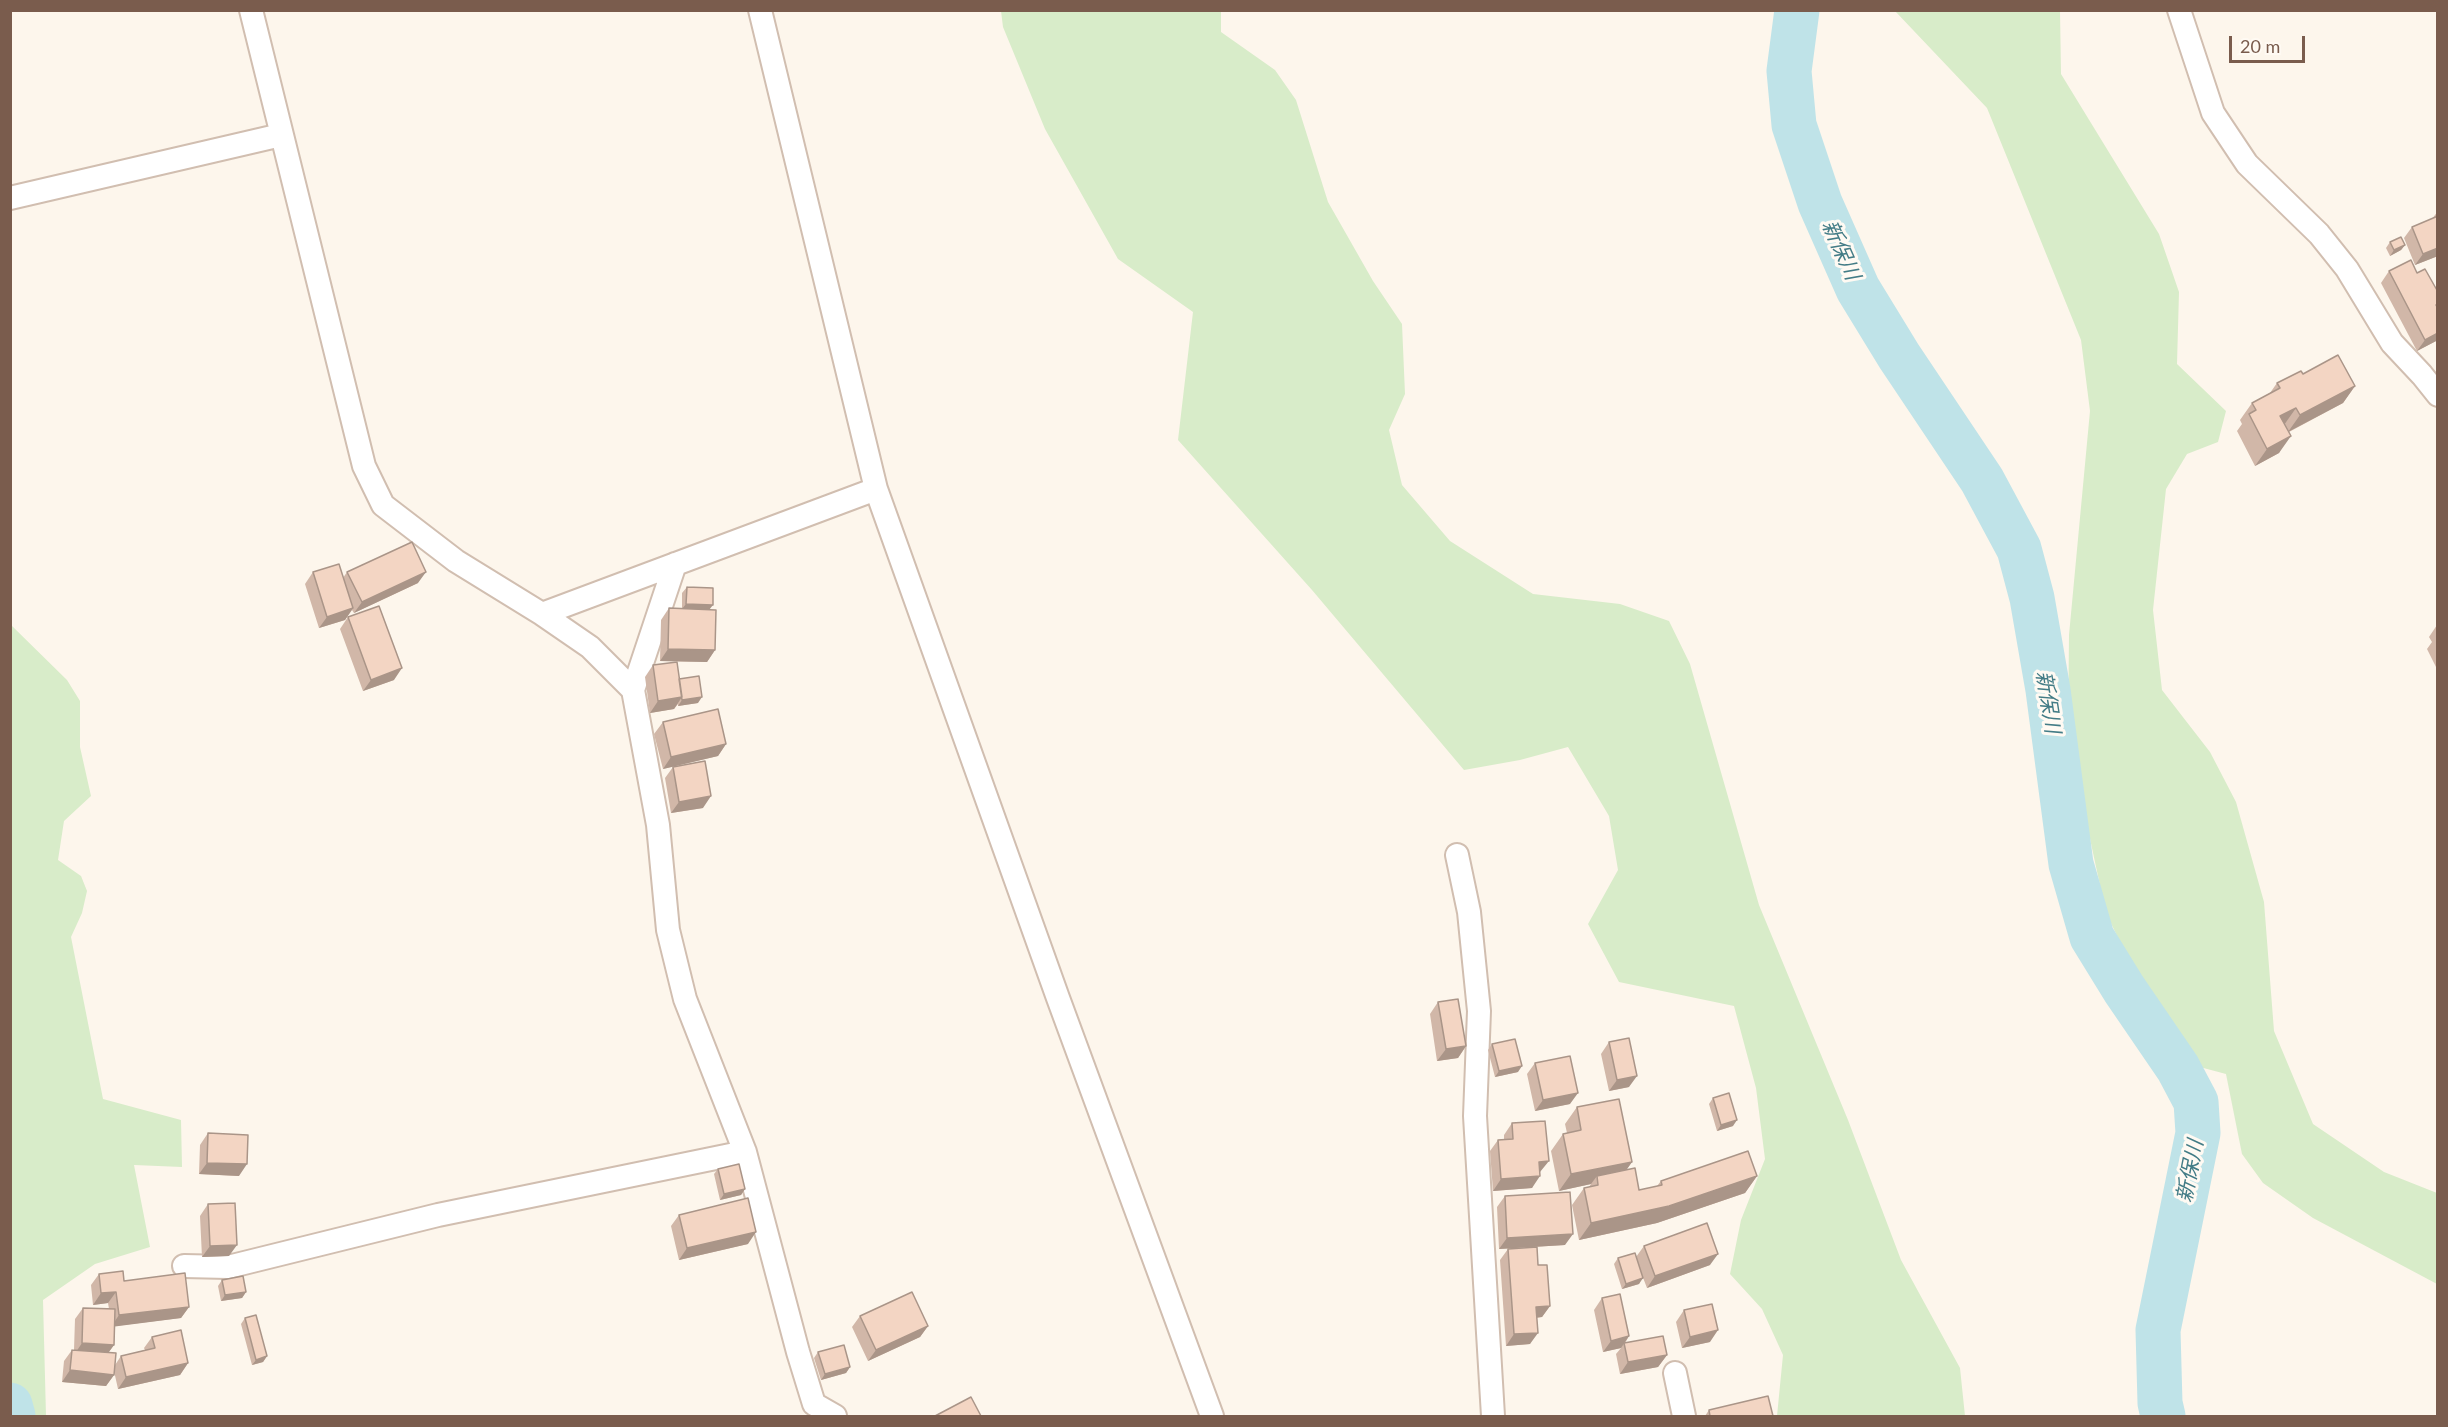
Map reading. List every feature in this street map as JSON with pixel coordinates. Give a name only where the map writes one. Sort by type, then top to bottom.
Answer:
[{"type":"street","points":[[251,10],[364,466],[383,505],[456,561],[542,614],[590,647],[633,690]]},
{"type":"street","points":[[760,10],[876,489],[1054,987],[1212,1416]]},
{"type":"street","points":[[2179,10],[2213,113],[2247,164],[2319,234],[2347,268],[2392,344],[2438,395]]},
{"type":"street","points":[[10,198],[281,135]]},
{"type":"street","points":[[542,614],[876,489]]},
{"type":"street","points":[[675,564],[633,690],[658,825],[668,930],[685,999],[745,1152],[798,1352],[809,1410],[835,1416]]},
{"type":"street","points":[[1456,855],[1469,912],[1479,1011],[1475,1116],[1493,1416]]},
{"type":"street","points":[[184,1266],[228,1267],[438,1215],[745,1152]]},
{"type":"street","points":[[1676,1373],[1684,1416]]},
{"type":"green space","points":[[1001,11],[1221,11],[1221,32],[1275,70],[1296,100],[1328,202],[1373,281],[1402,324],[1405,394],[1389,430],[1402,485],[1450,541],[1533,594],[1620,604],[1669,621],[1690,664],[1759,905],[1848,1120],[1901,1260],[1960,1368],[1965,1416],[1777,1416],[1783,1355],[1762,1309],[1730,1274],[1741,1220],[1765,1159],[1756,1088],[1734,1006],[1619,982],[1588,924],[1618,870],[1609,816],[1568,747],[1520,760],[1464,770],[1312,590],[1178,440],[1193,312],[1118,259],[1045,129],[1003,27]]},
{"type":"green space","points":[[1895,11],[2060,11],[2061,74],[2159,234],[2179,292],[2177,364],[2226,411],[2218,442],[2187,454],[2166,489],[2153,610],[2162,690],[2210,752],[2236,802],[2264,902],[2274,1031],[2313,1124],[2384,1172],[2437,1193],[2437,1284],[2313,1218],[2263,1183],[2242,1154],[2226,1074],[2196,1066],[2139,981],[2106,913],[2068,737],[2069,635],[2090,411],[2081,340],[1987,108]]},
{"type":"green space","points":[[11,625],[67,680],[80,701],[80,747],[91,796],[64,821],[58,860],[81,876],[87,891],[82,913],[71,937],[103,1099],[181,1120],[182,1167],[134,1165],[150,1247],[95,1264],[43,1300],[46,1416],[10,1416]]},
{"type":"building","points":[[2438,216],[2438,248],[2423,254],[2412,227]]},
{"type":"building","points":[[2401,237],[2405,245],[2394,250],[2390,242]]},
{"type":"building","points":[[2411,260],[2417,273],[2425,269],[2438,292],[2438,304],[2436,305],[2438,333],[2425,340],[2389,271]]},
{"type":"building","points":[[2338,355],[2355,386],[2300,415],[2296,408],[2280,416],[2291,436],[2267,449],[2249,414],[2256,410],[2252,403],[2280,388],[2277,383],[2301,371],[2303,374]]},
{"type":"building","points":[[412,542],[426,572],[362,602],[347,572]]},
{"type":"building","points":[[339,564],[353,608],[327,617],[313,572]]},
{"type":"building","points":[[687,587],[713,588],[713,605],[686,604]]},
{"type":"building","points":[[379,606],[402,668],[371,680],[348,617]]},
{"type":"building","points":[[669,608],[716,610],[715,650],[668,649]]},
{"type":"building","points":[[677,662],[682,697],[658,701],[653,665]]},
{"type":"building","points":[[699,676],[702,697],[682,700],[679,679]]},
{"type":"building","points":[[718,709],[726,744],[671,757],[663,722]]},
{"type":"building","points":[[705,761],[711,796],[679,802],[673,767]]},
{"type":"building","points":[[1458,999],[1466,1046],[1446,1049],[1438,1002]]},
{"type":"building","points":[[1629,1038],[1637,1076],[1617,1080],[1609,1042]]},
{"type":"building","points":[[1515,1039],[1522,1066],[1499,1071],[1492,1044]]},
{"type":"building","points":[[1570,1056],[1578,1093],[1543,1100],[1535,1063]]},
{"type":"building","points":[[1729,1093],[1737,1120],[1721,1125],[1713,1098]]},
{"type":"building","points":[[1619,1099],[1632,1162],[1571,1174],[1563,1134],[1581,1130],[1577,1107]]},
{"type":"building","points":[[1545,1121],[1549,1161],[1539,1162],[1540,1176],[1501,1179],[1498,1140],[1513,1139],[1512,1123]]},
{"type":"building","points":[[208,1133],[248,1135],[247,1164],[207,1163]]},
{"type":"building","points":[[1748,1151],[1757,1176],[1669,1206],[1591,1223],[1584,1188],[1598,1185],[1597,1176],[1635,1168],[1639,1190],[1662,1185],[1661,1181]]},
{"type":"building","points":[[739,1164],[745,1189],[724,1194],[718,1169]]},
{"type":"building","points":[[1570,1192],[1573,1234],[1507,1238],[1505,1196]]},
{"type":"building","points":[[748,1198],[756,1232],[687,1248],[679,1215]]},
{"type":"building","points":[[235,1203],[237,1245],[210,1246],[208,1204]]},
{"type":"building","points":[[1707,1223],[1718,1254],[1655,1276],[1644,1246]]},
{"type":"building","points":[[1537,1247],[1538,1265],[1547,1265],[1550,1306],[1536,1307],[1538,1333],[1514,1334],[1508,1249]]},
{"type":"building","points":[[1635,1253],[1643,1278],[1626,1284],[1618,1258]]},
{"type":"building","points":[[123,1271],[124,1281],[185,1273],[189,1307],[119,1315],[116,1292],[101,1293],[99,1274]]},
{"type":"building","points":[[243,1276],[246,1292],[225,1295],[222,1280]]},
{"type":"building","points":[[912,1292],[928,1326],[876,1350],[860,1316]]},
{"type":"building","points":[[1620,1294],[1629,1336],[1611,1341],[1602,1298]]},
{"type":"building","points":[[1712,1304],[1718,1330],[1690,1337],[1684,1310]]},
{"type":"building","points":[[83,1308],[115,1309],[114,1345],[82,1343]]},
{"type":"building","points":[[256,1315],[267,1356],[256,1360],[245,1318]]},
{"type":"building","points":[[181,1330],[188,1363],[126,1377],[121,1356],[155,1348],[152,1337]]},
{"type":"building","points":[[1663,1336],[1667,1355],[1628,1362],[1624,1343]]},
{"type":"building","points":[[844,1345],[850,1367],[825,1374],[818,1352]]},
{"type":"building","points":[[72,1350],[116,1353],[114,1375],[70,1370]]},
{"type":"building","points":[[1768,1396],[1773,1416],[1710,1416],[1709,1410]]},
{"type":"building","points":[[971,1397],[981,1416],[935,1416]]},
{"type":"waterway","name":"新保川","points":[[1797,10],[1789,71],[1794,125],[1820,203],[1858,289],[1899,356],[1982,480],[2019,549],[2032,598],[2048,690],[2071,864],[2092,937],[2178,1068],[2196,1102],[2198,1133],[2158,1330],[2160,1403],[2163,1416]]},
{"type":"waterway","points":[[10,1405],[13,1416]]}]
